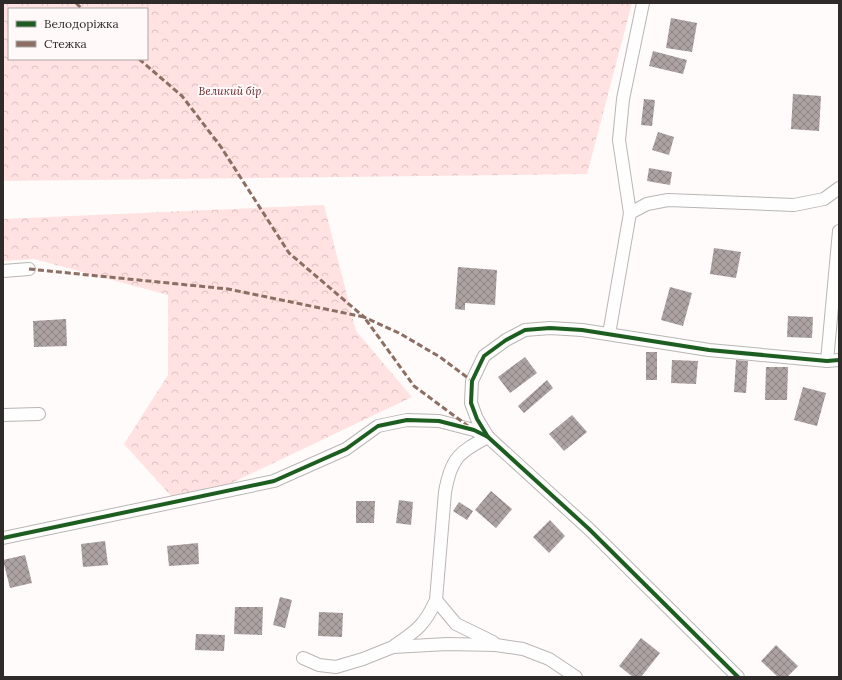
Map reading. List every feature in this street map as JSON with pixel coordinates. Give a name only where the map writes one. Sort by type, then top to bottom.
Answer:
[{"type":"street","points":[[609,334],[630,213],[619,140],[623,98],[643,3]]},
{"type":"street","points":[[630,213],[647,204],[668,200],[794,205],[824,199],[839,188]]},
{"type":"street","points":[[488,437],[477,419],[471,403],[472,381],[484,356],[506,340],[525,330],[550,328],[609,334],[709,350],[833,360],[839,231]]},
{"type":"street","points":[[3,271],[29,269]]},
{"type":"street","points":[[3,415],[39,414]]},
{"type":"street","points":[[3,538],[274,481],[346,449],[378,426],[406,420],[438,421],[474,430],[488,437],[589,529],[738,677]]},
{"type":"street","points":[[303,658],[319,665],[336,667],[393,647],[419,629],[430,614],[436,600],[448,476],[456,459],[465,449],[488,437]]},
{"type":"street","points":[[436,600],[456,624],[474,634],[503,646]]},
{"type":"street","points":[[393,647],[447,644],[503,646],[523,649],[549,659],[576,677]]},
{"type":"green space","name":"Великий бір","points":[[3,3],[632,3],[587,174],[3,181]]},
{"type":"green space","points":[[324,205],[356,331],[412,397],[181,507],[124,444],[168,375],[168,295],[34,259],[3,261],[3,219]]},
{"type":"building","points":[[671,18],[697,23],[692,52],[666,48]]},
{"type":"building","points":[[653,51],[687,60],[683,74],[649,66]]},
{"type":"building","points":[[793,94],[821,96],[819,131],[791,129]]},
{"type":"building","points":[[644,99],[655,100],[652,126],[641,125]]},
{"type":"building","points":[[658,132],[674,137],[669,155],[652,150]]},
{"type":"building","points":[[649,168],[672,172],[670,185],[647,181]]},
{"type":"building","points":[[714,248],[741,252],[736,278],[710,274]]},
{"type":"building","points":[[458,267],[497,270],[495,305],[465,303],[465,310],[455,309]]},
{"type":"building","points":[[670,287],[692,293],[683,326],[661,320]]},
{"type":"building","points":[[788,316],[813,317],[812,338],[787,337]]},
{"type":"building","points":[[66,319],[67,346],[34,347],[33,321]]},
{"type":"building","points":[[646,352],[657,352],[657,380],[646,380]]},
{"type":"building","points":[[525,357],[537,373],[510,393],[498,377]]},
{"type":"building","points":[[672,360],[698,361],[696,384],[671,383]]},
{"type":"building","points":[[736,360],[748,361],[746,393],[734,392]]},
{"type":"building","points":[[766,367],[788,367],[787,400],[765,400]]},
{"type":"building","points":[[547,380],[553,388],[524,413],[518,406]]},
{"type":"building","points":[[803,387],[826,393],[817,426],[794,420]]},
{"type":"building","points":[[572,415],[587,432],[564,451],[549,434]]},
{"type":"building","points":[[491,491],[512,509],[496,528],[475,510]]},
{"type":"building","points":[[399,500],[413,502],[411,525],[396,523]]},
{"type":"building","points":[[356,501],[375,501],[374,523],[356,523]]},
{"type":"building","points":[[459,502],[473,511],[467,520],[453,511]]},
{"type":"building","points":[[550,520],[565,536],[549,553],[533,537]]},
{"type":"building","points":[[105,541],[108,565],[83,567],[81,544]]},
{"type":"building","points":[[198,543],[199,564],[169,566],[167,546]]},
{"type":"building","points":[[25,555],[32,583],[10,588],[3,560]]},
{"type":"building","points":[[280,597],[292,600],[285,628],[273,625]]},
{"type":"building","points":[[235,607],[263,607],[262,635],[234,634]]},
{"type":"building","points":[[319,612],[343,613],[342,637],[318,636]]},
{"type":"building","points":[[196,634],[225,635],[224,651],[195,650]]},
{"type":"building","points":[[641,638],[660,653],[641,677],[633,677],[619,666]]},
{"type":"building","points":[[776,645],[798,666],[787,677],[778,677],[761,661]]},
{"type":"marked path","points":[[76,3],[81,8]]},
{"type":"marked path","points":[[140,60],[182,96],[221,147],[289,253],[364,317],[399,333],[440,357],[472,381]]},
{"type":"marked path","points":[[29,269],[228,289],[364,317],[414,386],[468,426]]},
{"type":"cycle path","points":[[738,677],[589,529],[488,437],[477,419],[471,403],[472,381],[484,356],[506,340],[525,330],[550,328],[582,330],[709,350],[827,361],[839,360]]},
{"type":"cycle path","points":[[3,538],[274,481],[346,449],[378,426],[407,420],[439,421],[474,430],[488,437]]}]
